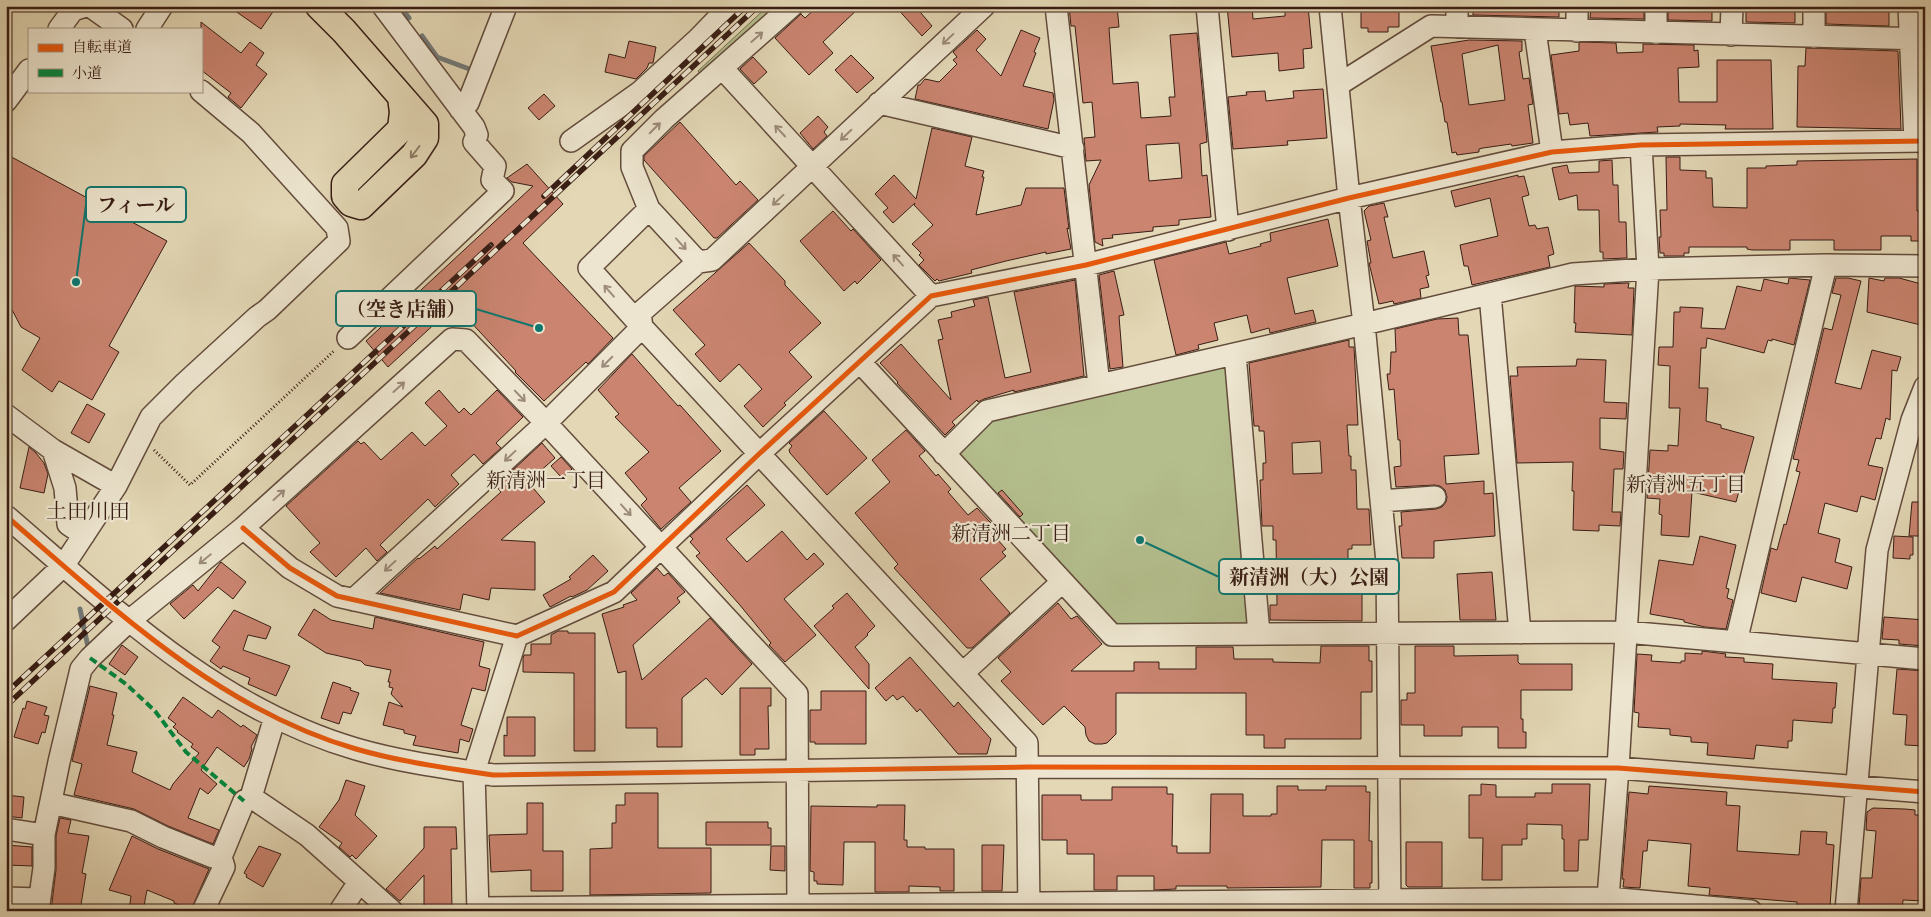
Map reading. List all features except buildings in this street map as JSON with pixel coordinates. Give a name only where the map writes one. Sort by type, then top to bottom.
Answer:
[{"type":"main road","points":[[319,6],[344,31],[401,98]]},
{"type":"street","points":[[60,28],[73,10],[88,6],[121,28]]},
{"type":"street","points":[[148,28],[162,6]]},
{"type":"street","points":[[348,338],[503,191],[492,180],[496,166],[474,142],[477,135],[474,127],[384,6]]},
{"type":"street","points":[[460,109],[468,103],[506,6]]},
{"type":"street","points":[[700,37],[711,6]]},
{"type":"street","points":[[571,141],[640,92],[700,37],[730,6]]},
{"type":"street","points":[[698,262],[649,209],[632,167],[632,151],[664,119],[792,6]]},
{"type":"street","points":[[642,327],[640,313],[698,262],[712,260],[984,6]]},
{"type":"street","points":[[1056,6],[1099,385]]},
{"type":"street","points":[[1208,6],[1228,230]]},
{"type":"street","points":[[1330,6],[1348,198],[1364,324],[1387,562],[1390,906]]},
{"type":"street","points":[[1577,6],[1577,31]]},
{"type":"street","points":[[1656,6],[1656,33]]},
{"type":"street","points":[[1732,6],[1732,35]]},
{"type":"street","points":[[1814,6],[1814,37]]},
{"type":"street","points":[[243,528],[290,568],[337,596],[517,636],[614,592],[759,454],[931,296],[1086,265],[1348,198],[1552,152],[1641,145],[1920,141],[1917,39],[1909,6]]},
{"type":"street","points":[[1338,85],[1431,26],[1457,17],[1535,30],[1917,39]]},
{"type":"street","points":[[1535,30],[1552,152]]},
{"type":"street","points":[[722,68],[931,296]]},
{"type":"street","points":[[6,101],[28,71]]},
{"type":"street","points":[[6,620],[64,565],[116,486],[151,417],[185,383],[267,310],[338,241],[337,228],[251,133],[201,92]]},
{"type":"street","points":[[879,104],[1073,148]]},
{"type":"street","points":[[1608,904],[1648,270],[1641,145]]},
{"type":"street","points":[[649,209],[589,268],[1027,743],[1029,907]]},
{"type":"street","points":[[1736,642],[1826,265]]},
{"type":"street","points":[[944,454],[987,411],[1573,274],[1826,265],[1925,266]]},
{"type":"street","points":[[1490,294],[1520,633]]},
{"type":"street","points":[[353,600],[546,423],[642,327]]},
{"type":"street","points":[[6,898],[39,905],[44,868],[44,834],[81,669],[129,621],[243,528],[452,339],[466,340],[546,423],[797,694],[798,908]]},
{"type":"street","points":[[1235,354],[1259,634]]},
{"type":"street","points":[[860,362],[1112,635],[1626,632],[1925,659]]},
{"type":"street","points":[[1846,911],[1877,550],[1912,420],[1925,387]]},
{"type":"street","points":[[6,415],[53,450],[116,486]]},
{"type":"street","points":[[53,450],[65,488],[68,524],[84,535]]},
{"type":"street","points":[[1381,501],[1435,497]]},
{"type":"street","points":[[6,516],[129,621],[203,676],[234,696],[275,717],[354,748],[413,764],[493,775],[797,772],[1028,767],[1618,768],[1925,792]]},
{"type":"street","points":[[963,673],[1062,582]]},
{"type":"street","points":[[517,636],[474,772],[478,909],[1608,904],[1751,911]]},
{"type":"street","points":[[203,911],[224,867],[220,857],[244,801],[251,797],[275,717]]},
{"type":"street","points":[[251,797],[307,835],[392,911]]},
{"type":"street","points":[[51,803],[131,821],[163,837],[220,857]]},
{"type":"street","points":[[6,829],[44,834]]},
{"type":"street","points":[[340,911],[360,882]]},
{"type":"path","points":[[141,438],[190,485],[348,338]]},
{"type":"green space","points":[[768,6],[778,6],[700,74],[698,71]]},
{"type":"green space","points":[[1223,367],[1229,371],[1252,620],[1248,627],[1116,628],[960,461],[960,453],[991,421]]},
{"type":"waterway","points":[[400,6],[409,18]]},
{"type":"waterway","points":[[422,36],[437,57],[472,70]]},
{"type":"waterway","points":[[80,609],[88,647]]},
{"type":"railway","points":[[544,196],[746,6]]},
{"type":"railway","points":[[6,706],[758,6]]},
{"type":"railway","points":[[6,693],[491,245]]},
{"type":"marked path","points":[[90,658],[126,684],[155,711],[186,752],[244,801]]},
{"type":"cycle path","points":[[243,528],[290,568],[337,596],[517,636],[614,592],[759,454],[931,296],[1086,265],[1349,198],[1552,152],[1641,145],[1925,141]]},
{"type":"cycle path","points":[[6,516],[86,585],[169,652],[213,682],[258,709],[306,731],[373,754],[493,775],[1028,767],[1618,768],[1925,792]]},
{"type":"place","name":"フィール","points":[[76,282]]},
{"type":"place","name":"（空き店舗）","points":[[539,328]]},
{"type":"place","name":"新清洲（大）公園","points":[[1140,540]]},
{"type":"district","name":"新清洲一丁目","points":[[546,480]]},
{"type":"district","name":"新清洲五丁目","points":[[1686,484]]},
{"type":"district","name":"土田川田","points":[[88,511]]},
{"type":"district","name":"新清洲二丁目","points":[[1011,533]]}]
